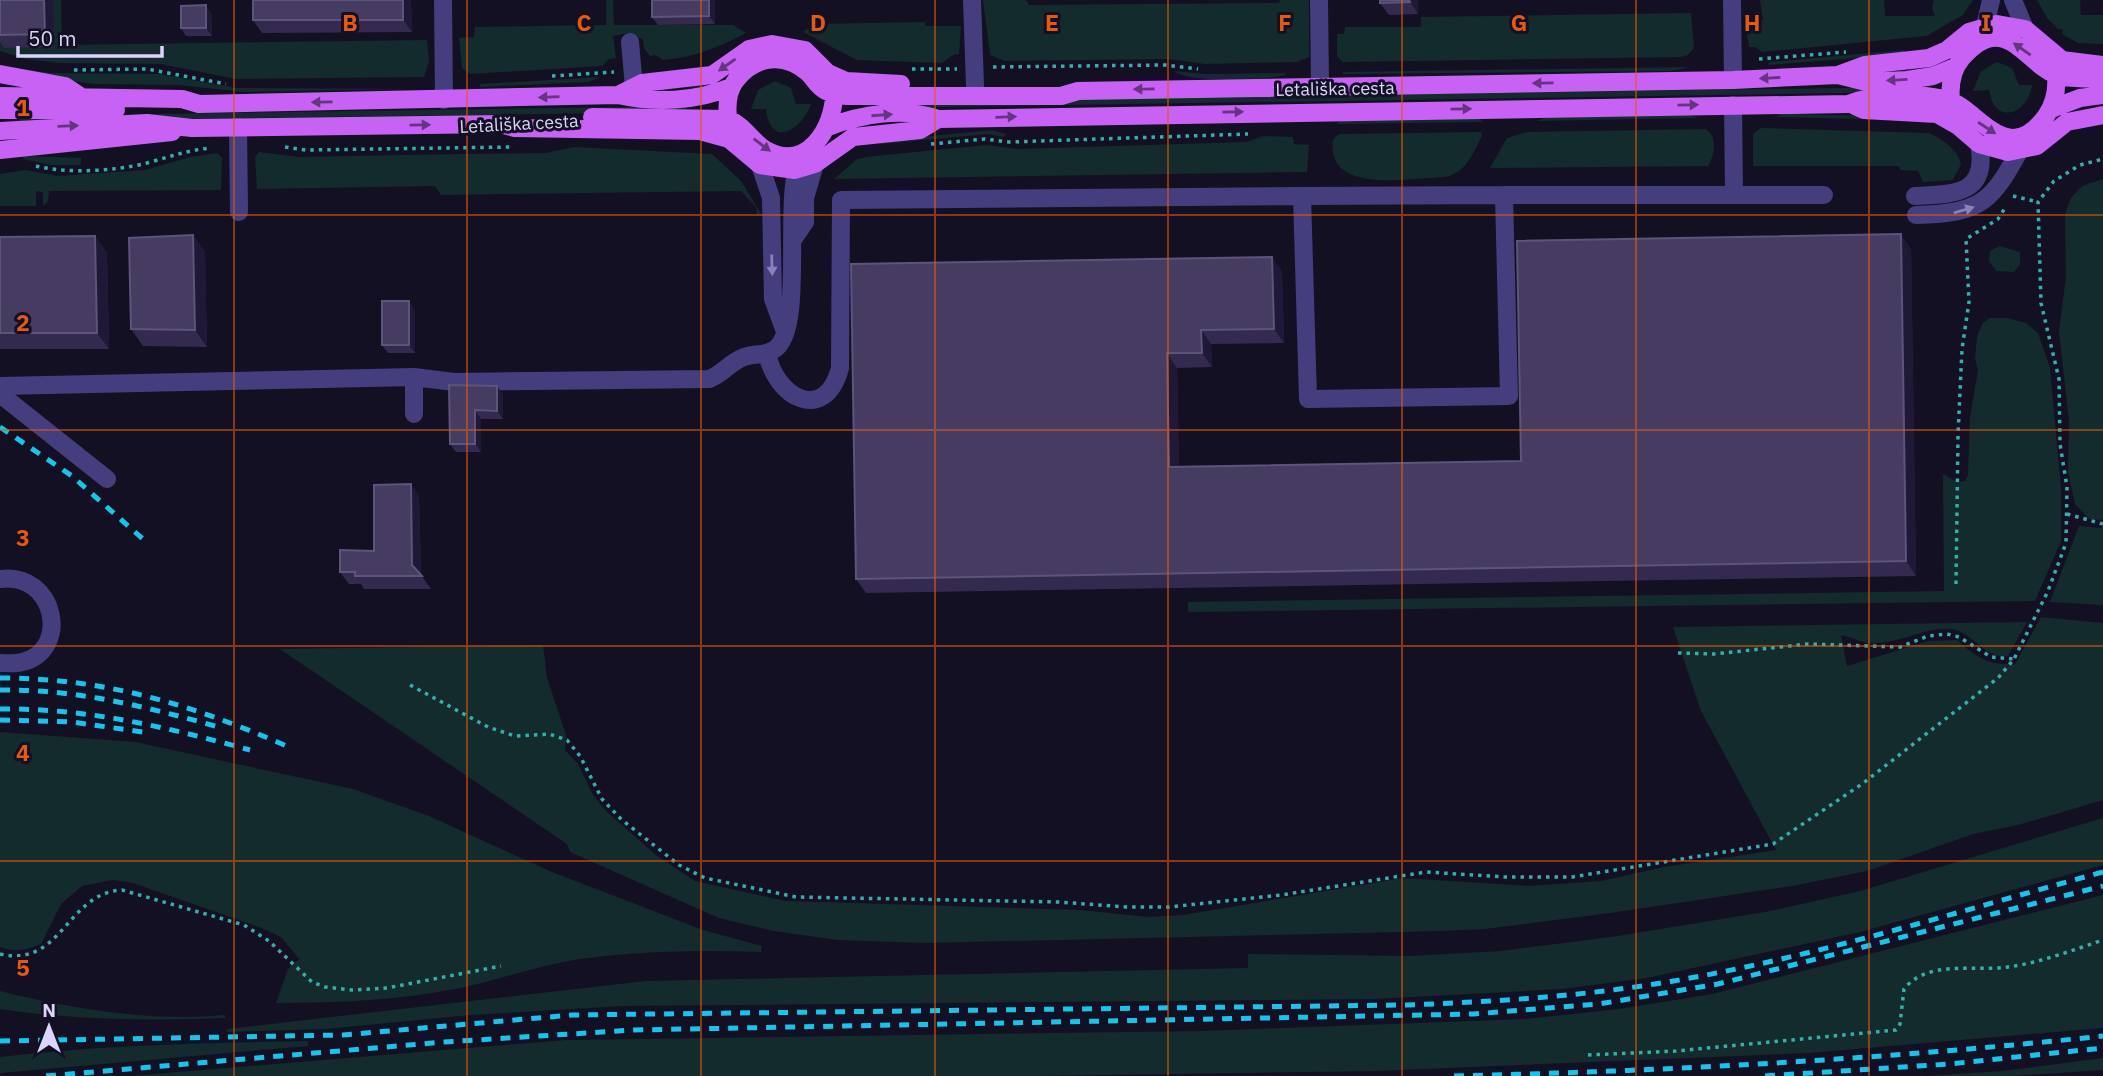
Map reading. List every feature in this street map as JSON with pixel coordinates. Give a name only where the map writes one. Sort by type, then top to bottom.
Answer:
[{"type":"main road","points":[[1984,34],[2007,24],[2025,29],[2052,54],[2075,63],[2103,65]]},
{"type":"main road","name":"Letališka cesta","points":[[618,95],[642,83],[699,79],[727,67],[749,50],[772,44],[805,50],[828,73],[846,81],[863,84],[1061,85],[1078,90],[1733,80],[1838,75],[1866,82],[1907,80],[1933,76],[1955,67],[1984,34]]},
{"type":"main road","name":"Letališka cesta","points":[[1838,75],[1866,65],[1929,58],[1984,34]]},
{"type":"main road","points":[[1984,34],[2015,43],[2057,75],[2103,78]]},
{"type":"main road","points":[[2051,109],[2057,75],[2052,54]]},
{"type":"main road","name":"Letališka cesta","points":[[0,96],[182,99],[199,104],[618,95],[644,100],[699,97],[731,87],[750,66],[762,60],[777,58],[793,62],[824,90],[834,94],[1061,96],[1078,90]]},
{"type":"main road","points":[[1955,67],[1951,101],[1958,125]]},
{"type":"main road","points":[[0,74],[65,86],[83,98]]},
{"type":"main road","points":[[731,87],[728,119],[734,143]]},
{"type":"main road","points":[[828,127],[834,94]]},
{"type":"main road","points":[[2030,132],[2051,109],[2080,98],[2103,95]]},
{"type":"main road","name":"Letališka cesta","points":[[1849,104],[1863,98],[1920,97],[1951,101],[1999,135],[2014,136],[2030,132]]},
{"type":"main road","name":"Letališka cesta","points":[[0,110],[182,110],[199,104]]},
{"type":"main road","name":"Letališka cesta","points":[[809,158],[828,127],[876,115],[918,113],[938,119],[1849,104],[1864,110],[1930,112],[1958,125],[1979,144],[1998,152],[2019,152]]},
{"type":"main road","points":[[2019,152],[2037,146],[2067,122],[2103,115]]},
{"type":"main road","name":"Letališka cesta","points":[[0,131],[147,123],[192,128],[500,124],[527,118],[728,119]]},
{"type":"main road","points":[[728,119],[745,128],[765,150],[809,158]]},
{"type":"main road","name":"Letališka cesta","points":[[500,124],[515,128],[700,131],[723,136],[760,165],[795,170],[809,158],[853,137],[919,130],[938,119]]},
{"type":"main road","name":"Letališka cesta","points":[[0,150],[149,136],[192,128]]},
{"type":"street","points":[[443,0],[444,100]]},
{"type":"street","points":[[972,0],[975,86]]},
{"type":"street","points":[[1319,0],[1320,86]]},
{"type":"street","points":[[1732,0],[1733,80]]},
{"type":"street","points":[[1984,34],[1992,0]]},
{"type":"street","points":[[2013,0],[2025,29]]},
{"type":"street","points":[[630,42],[635,87]]},
{"type":"street","points":[[828,73],[834,94]]},
{"type":"street","points":[[1733,105],[1734,194]]},
{"type":"street","points":[[237,127],[239,212]]},
{"type":"street","points":[[1916,215],[1973,209],[1994,190],[2030,132]]},
{"type":"street","points":[[1915,196],[1958,192],[1973,185],[1980,174],[1979,144]]},
{"type":"street","points":[[792,241],[805,222],[809,158]]},
{"type":"street","points":[[760,165],[771,198],[773,299],[784,329]]},
{"type":"street","points":[[0,386],[414,377],[454,382],[709,379],[723,373],[742,357],[767,353],[782,342],[792,300],[791,198],[795,170]]},
{"type":"street","points":[[1302,196],[1308,399],[1509,396],[1504,195]]},
{"type":"street","points":[[767,353],[770,369],[794,397],[807,401],[818,399],[837,380],[841,200],[1824,195]]},
{"type":"street","points":[[414,377],[414,414]]},
{"type":"street","points":[[0,394],[107,479]]},
{"type":"street","points":[[1,578],[17,578],[41,592],[52,618],[45,645],[36,655],[23,662],[1,663]]},
{"type":"path","points":[[1002,67],[1165,65],[1202,70]]},
{"type":"path","points":[[65,69],[147,69],[239,84]]},
{"type":"path","points":[[917,146],[985,139],[1009,142],[1255,132]]},
{"type":"path","name":"Letališka cesta","points":[[281,146],[306,150],[525,147]]},
{"type":"path","points":[[29,164],[61,169],[132,163],[190,150],[220,147]]},
{"type":"path","points":[[410,685],[488,727],[515,736],[549,734],[567,740],[580,756],[602,799],[615,813],[679,865],[705,878],[796,897],[1168,907],[1281,895],[1426,872],[1505,877],[1572,877],[1773,844],[1921,739],[1998,678],[2014,659],[2061,560],[2066,543],[2067,487],[2060,444],[2059,379],[2041,303],[2038,202],[2054,181],[2080,165],[2103,159]]},
{"type":"path","points":[[1994,190],[2038,202]]},
{"type":"path","points":[[1956,584],[1958,435],[1962,349],[1969,302],[1966,239],[1998,219],[2005,208]]},
{"type":"path","points":[[2067,514],[2103,524]]},
{"type":"path","points":[[1678,653],[1714,654],[1808,644],[1900,647],[1928,636],[1947,634],[1959,637],[1992,657],[2014,659]]},
{"type":"path","points":[[0,954],[18,958],[36,953],[50,943],[95,897],[108,891],[122,890],[244,925],[270,942],[312,982],[325,987],[352,990],[387,988],[501,967]]},
{"type":"path","points":[[1588,1055],[1676,1051],[1896,1030],[1900,1024],[1904,989],[1923,975],[1968,967],[2010,967],[2103,940]]},
{"type":"green space","points":[[0,0],[4,48],[54,46],[53,0],[61,0],[62,45],[427,40],[429,62],[424,77],[236,79],[161,64],[60,63],[25,59],[0,51]]},
{"type":"green space","points":[[606,0],[613,0],[614,25],[733,25],[746,33],[706,51],[675,59],[663,60],[656,55],[650,56],[644,48],[643,39],[629,33],[613,36],[616,58],[609,59],[602,66],[470,74],[462,68],[459,38],[474,37],[475,27],[606,25]]},
{"type":"green space","points":[[983,0],[1026,0],[1029,5],[1279,3],[1280,0],[1309,0],[1309,57],[1297,62],[1205,64],[1169,59],[1005,61],[990,55]]},
{"type":"green space","points":[[1760,0],[1884,0],[1885,16],[1935,16],[1932,8],[1934,0],[1973,0],[1963,15],[1926,36],[1762,52],[1755,47],[1749,47],[1746,28],[1755,29],[1756,20],[1763,20]]},
{"type":"green space","points":[[2037,0],[2080,0],[2081,15],[2103,15],[2103,44],[2078,43],[2062,34],[2063,29],[2058,29],[2047,18]]},
{"type":"green space","points":[[1691,13],[1694,48],[1688,55],[1680,57],[1343,62],[1337,56],[1337,34],[1344,34],[1345,27],[1421,27],[1421,17]]},
{"type":"green space","points":[[925,22],[925,26],[961,26],[959,54],[942,63],[857,60],[803,32],[815,24]]},
{"type":"green space","points":[[1904,50],[1905,54],[1768,65],[1769,62]]},
{"type":"green space","points":[[1997,62],[2012,68],[2019,85],[2032,85],[2024,104],[2011,112],[1997,109],[1989,90],[1973,91],[1981,71]]},
{"type":"green space","points":[[1689,67],[1672,71],[1343,74],[1343,72]]},
{"type":"green space","points":[[22,69],[51,73],[160,74],[236,88],[408,89],[245,92],[178,85],[95,84],[53,79]]},
{"type":"green space","points":[[1174,71],[1285,75],[1209,79],[1181,75]]},
{"type":"green space","points":[[601,77],[588,82],[480,87],[480,84]]},
{"type":"green space","points":[[775,81],[791,88],[796,104],[811,104],[800,122],[786,132],[773,129],[766,109],[751,109],[758,90]]},
{"type":"green space","points":[[1908,87],[1908,92],[877,108],[877,102]]},
{"type":"green space","points":[[687,106],[687,112],[19,121],[19,116]]},
{"type":"green space","points":[[1788,114],[1904,117],[1904,120],[1773,117]]},
{"type":"green space","points":[[1689,115],[1699,118],[1536,121],[1550,116]]},
{"type":"green space","points":[[1479,118],[1483,122],[1337,124],[1340,120]]},
{"type":"green space","points":[[1761,128],[1928,133],[1949,145],[1961,164],[1953,180],[1923,182],[1918,171],[1900,170],[1899,166],[1753,166],[1753,134]]},
{"type":"green space","points":[[1706,129],[1714,141],[1708,166],[1490,168],[1507,138],[1527,132]]},
{"type":"green space","points":[[992,130],[1006,134],[1003,137],[988,134],[881,144],[881,141]]},
{"type":"green space","points":[[1481,132],[1482,136],[1468,162],[1458,172],[1444,177],[1391,180],[1355,176],[1342,169],[1334,157],[1333,139],[1340,134]]},
{"type":"green space","points":[[1263,136],[1293,137],[1294,144],[1309,145],[1307,172],[834,179],[856,160],[865,157],[987,145],[1017,149],[1247,142]]},
{"type":"green space","points":[[574,147],[712,154],[741,181],[761,214],[757,214],[756,207],[741,191],[441,195],[435,186],[257,189],[255,157],[259,152],[299,157],[546,153]]},
{"type":"green space","points":[[218,153],[222,158],[221,190],[49,191],[48,201],[43,206],[43,192],[36,191],[36,206],[0,206],[0,174],[26,170],[58,176],[145,170],[190,157]]},
{"type":"green space","points":[[23,156],[81,158],[81,165],[51,165],[23,159]]},
{"type":"green space","points":[[2103,179],[2103,520],[2089,519],[2075,504],[2068,472],[2069,421],[2059,332],[2066,276],[2065,214],[2071,198],[2082,186]]},
{"type":"green space","points":[[1999,246],[2020,252],[2020,264],[2014,272],[1996,271],[1989,261],[1990,251]]},
{"type":"green space","points":[[1990,318],[2007,318],[2026,323],[2038,333],[2050,368],[2061,489],[2061,541],[2035,601],[1188,612],[1188,602],[1944,591],[1943,474],[1957,482],[1965,481],[1968,475],[1970,418],[1978,370],[1975,359],[1977,336],[1983,323]]},
{"type":"green space","points":[[2079,526],[2103,528],[2103,605],[2050,602]]},
{"type":"green space","points":[[2041,617],[2103,623],[2103,800],[2018,825],[1973,834],[1867,871],[1792,886],[1485,929],[925,943],[838,940],[774,931],[719,918],[570,852],[567,844],[280,649],[543,645],[547,678],[566,735],[565,750],[578,764],[593,795],[607,812],[657,856],[695,881],[786,901],[1080,910],[1148,917],[1183,915],[1403,878],[1528,886],[1601,881],[1664,867],[1776,850],[1701,711],[1673,627],[2027,622],[2008,656],[1991,653],[1966,634],[1950,629],[1878,643],[1868,643],[1841,635],[1847,666],[1928,641],[1957,640],[1983,659],[2015,664]]},
{"type":"green space","points":[[0,732],[135,742],[353,789],[429,816],[552,872],[703,930],[762,946],[761,952],[671,952],[603,956],[535,968],[461,988],[415,995],[276,1003],[288,969],[299,959],[281,937],[133,883],[112,880],[82,886],[61,904],[41,944],[21,950],[5,949],[0,947]]},
{"type":"green space","points":[[2103,818],[2103,865],[1860,932],[1647,978],[1562,989],[1374,999],[622,1006],[470,1015],[326,1029],[227,1032],[227,1029],[646,981],[1248,968],[1248,954],[1410,956],[1501,951],[1611,937],[1765,912],[1860,891]]},
{"type":"green space","points":[[2103,895],[2103,1028],[1809,1053],[1375,1071],[1040,1076],[130,1076],[566,1040],[1201,1031],[1525,1019],[1619,1009],[1712,994]]},
{"type":"green space","points":[[0,991],[112,1012],[169,1017],[225,1015],[225,1018],[112,1019],[28,1013],[0,1009]]},
{"type":"green space","points":[[308,1041],[308,1046],[0,1073],[0,1057],[154,1045]]},
{"type":"green space","points":[[2103,1058],[2103,1070],[2012,1076],[1924,1076],[2002,1071]]},
{"type":"building","points":[[0,0],[44,0],[45,34],[0,35]]},
{"type":"building","points":[[253,0],[403,0],[403,20],[253,20]]},
{"type":"building","points":[[652,0],[709,0],[709,16],[652,17]]},
{"type":"building","points":[[1380,0],[1409,0],[1410,2],[1380,3]]},
{"type":"building","points":[[206,5],[206,28],[181,28],[181,6]]},
{"type":"building","points":[[1901,234],[1906,561],[856,579],[851,264],[1272,257],[1274,329],[1201,330],[1202,353],[1167,353],[1169,467],[1521,461],[1517,241]]},
{"type":"building","points":[[193,235],[195,330],[131,329],[129,238]]},
{"type":"building","points":[[95,236],[97,333],[0,333],[0,237]]},
{"type":"building","points":[[382,301],[409,301],[409,345],[382,345]]},
{"type":"building","points":[[449,385],[497,386],[497,411],[475,410],[475,444],[450,444]]},
{"type":"building","points":[[411,484],[412,565],[422,576],[355,576],[355,572],[340,572],[340,550],[374,551],[374,485]]},
{"type":"railway","points":[[0,427],[72,476],[144,540]]},
{"type":"railway","points":[[0,678],[77,683],[148,697],[218,718],[289,747]]},
{"type":"railway","points":[[0,690],[85,696],[222,728]]},
{"type":"railway","points":[[0,709],[64,712],[126,720],[250,750]]},
{"type":"railway","points":[[0,720],[72,722],[150,733]]},
{"type":"railway","points":[[0,1041],[343,1035],[572,1015],[1406,1005],[1530,998],[1655,984],[1768,962],[1881,934],[2103,872]]},
{"type":"railway","points":[[46,1076],[444,1042],[634,1030],[1474,1014],[1599,1004],[1718,984],[2103,886]]},
{"type":"railway","points":[[1454,1076],[1779,1063],[2103,1036]]},
{"type":"railway","points":[[1765,1076],[1949,1064],[2103,1048]]}]
